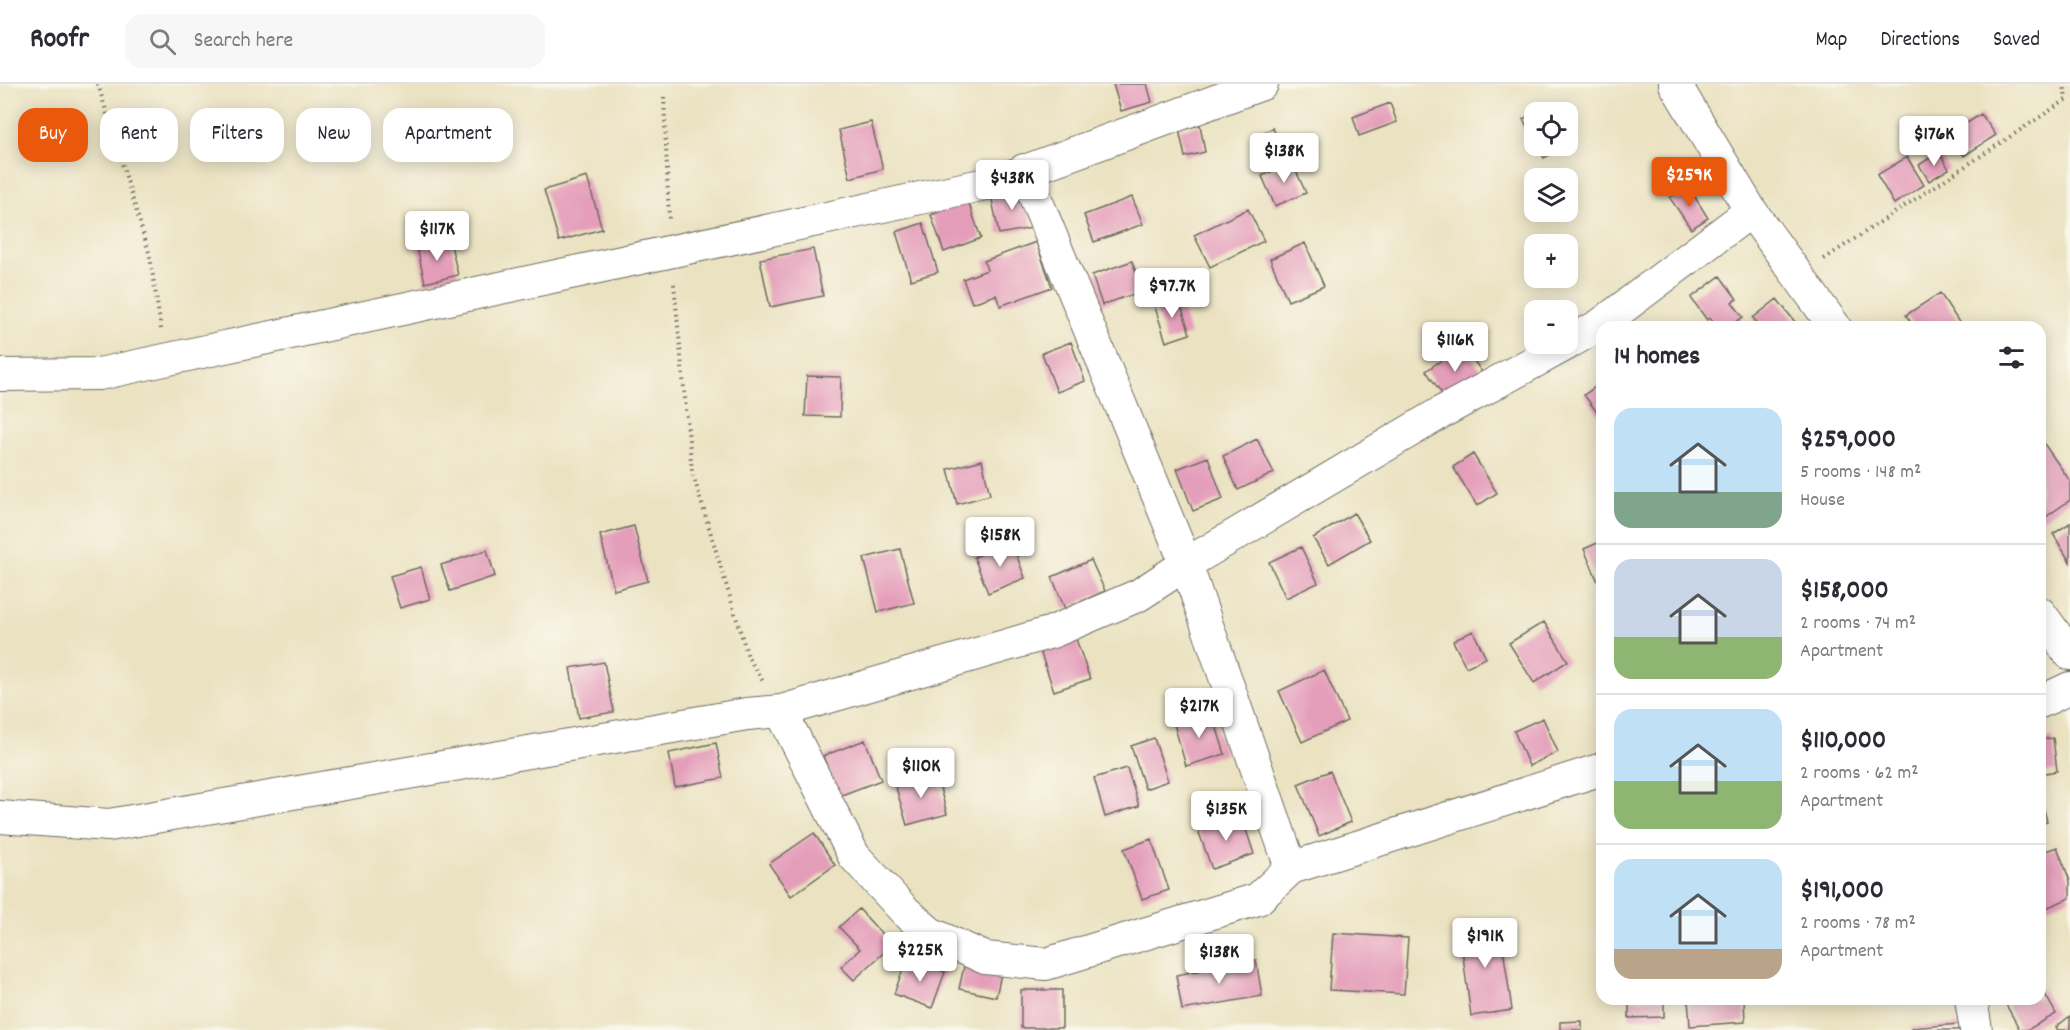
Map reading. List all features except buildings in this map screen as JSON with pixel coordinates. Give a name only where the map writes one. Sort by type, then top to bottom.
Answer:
[{"type":"street","points":[[0,375],[99,374],[995,182],[1262,84]]},
{"type":"street","points":[[1675,84],[1751,211],[1831,321]]},
{"type":"street","points":[[1024,170],[1185,564],[1291,868]]},
{"type":"street","points":[[1607,321],[1751,211]]},
{"type":"street","points":[[1578,337],[1596,328]]},
{"type":"street","points":[[0,817],[110,825],[747,714],[781,711],[1052,632],[1139,595],[1185,564],[1442,412],[1547,354]]},
{"type":"street","points":[[2046,621],[2070,654]]},
{"type":"street","points":[[2046,699],[2070,688]]},
{"type":"street","points":[[781,711],[854,856],[905,911],[930,933],[985,958],[1046,964],[1258,899],[1291,868],[1596,771]]},
{"type":"street","points":[[1972,1005],[1976,1030]]},
{"type":"path","points":[[98,84],[150,256],[165,359]]},
{"type":"path","points":[[1798,276],[2066,100],[2064,84]]},
{"type":"path","points":[[664,97],[671,252],[692,471],[748,657],[781,711]]}]
